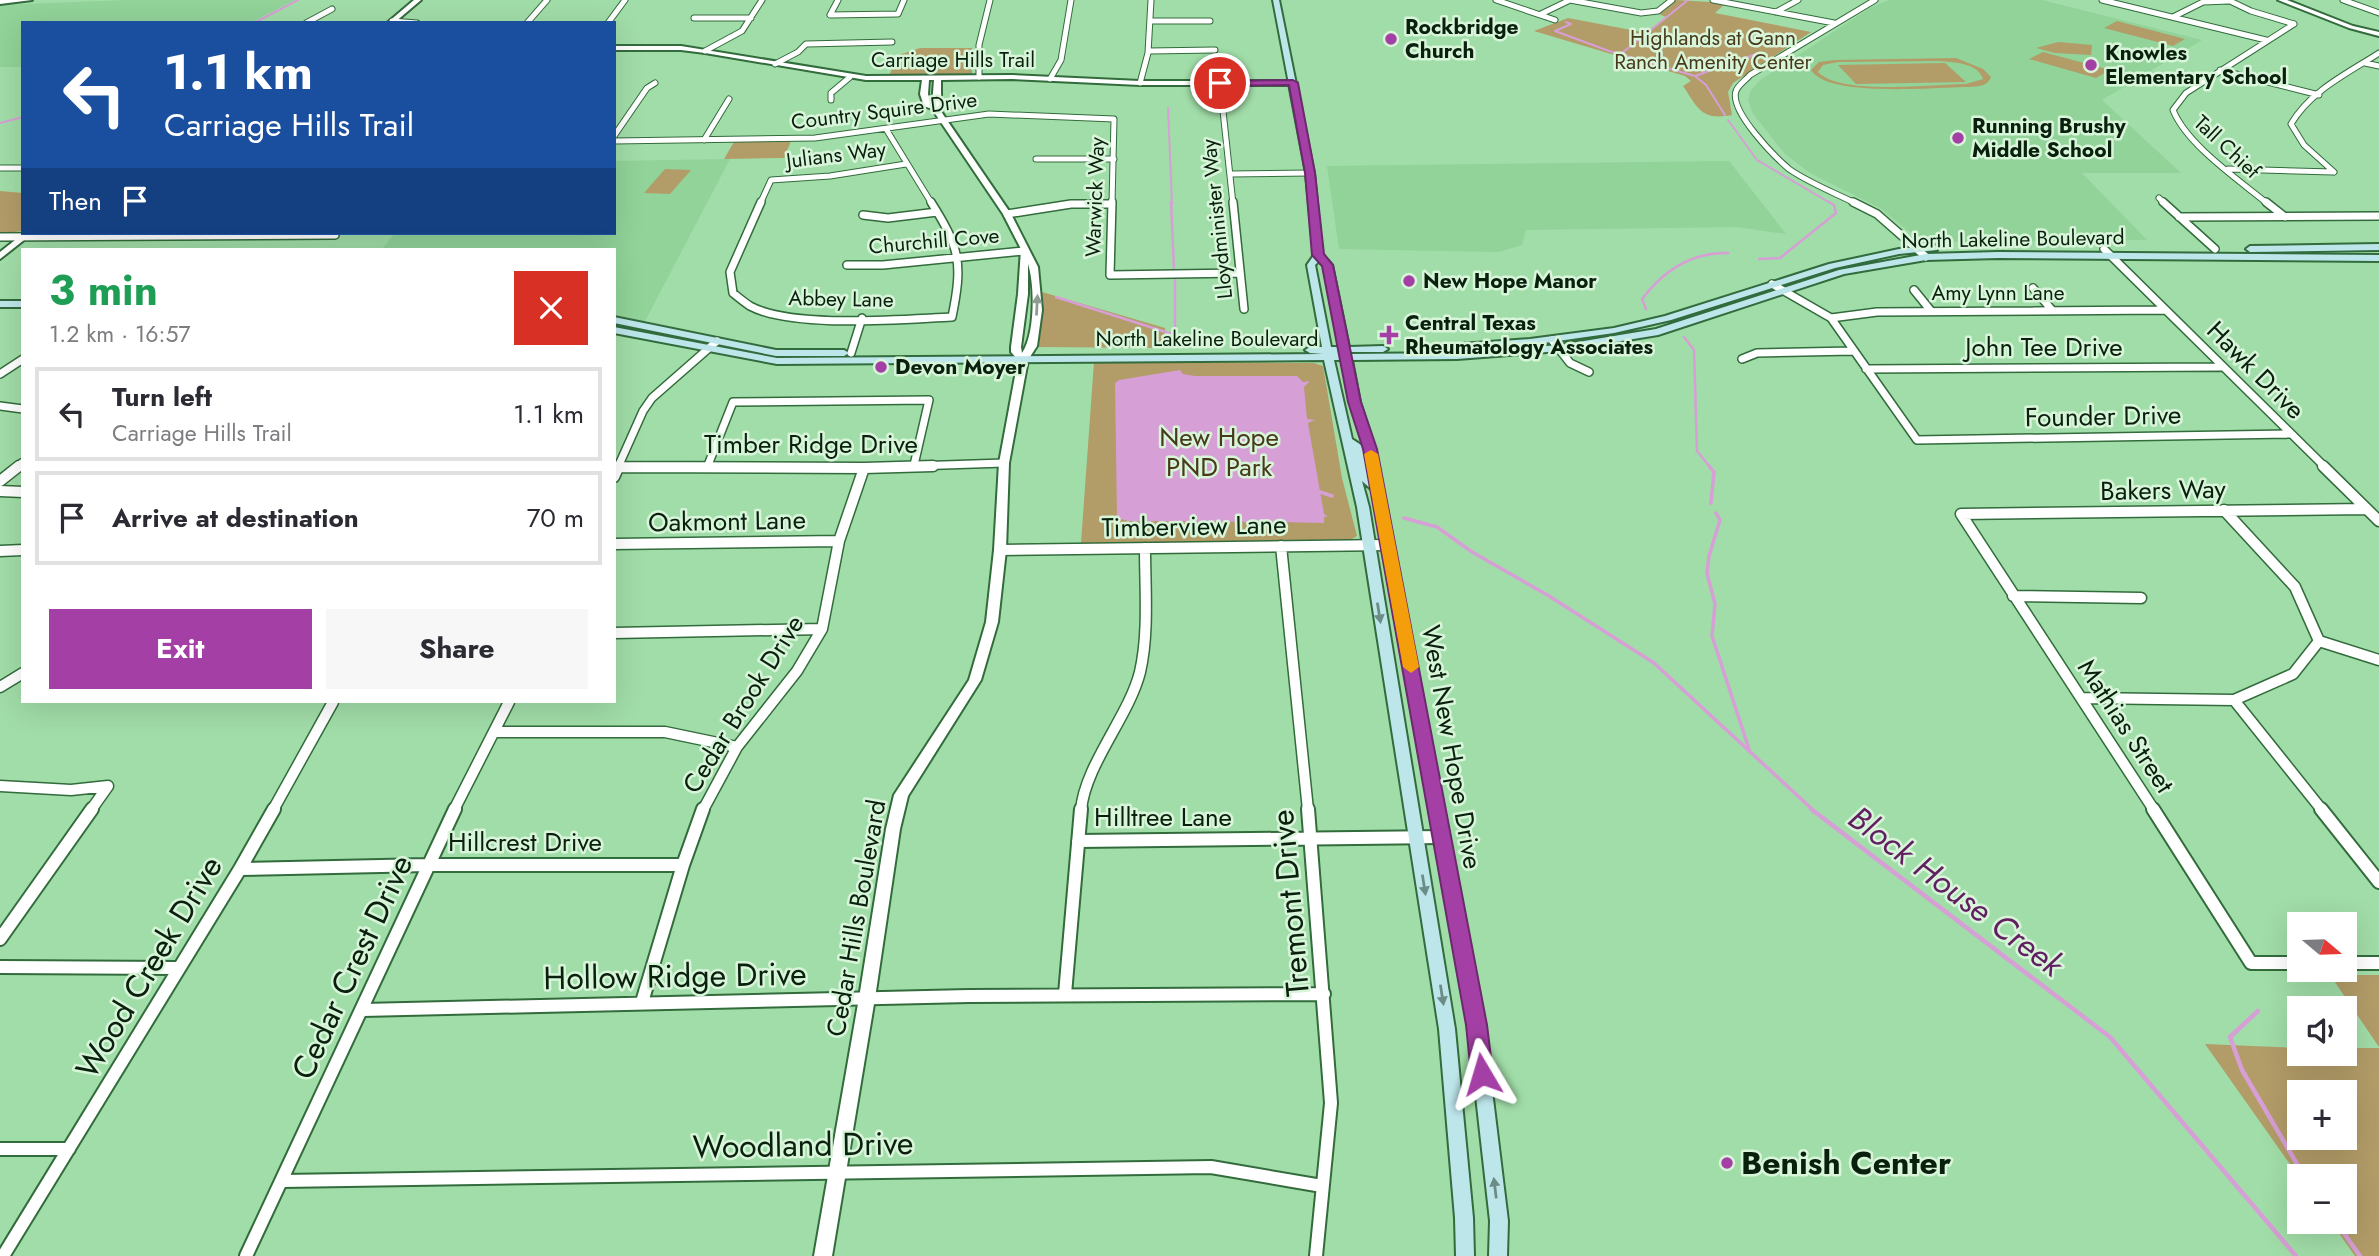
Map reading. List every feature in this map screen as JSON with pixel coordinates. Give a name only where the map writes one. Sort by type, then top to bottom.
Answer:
[{"type":"main road","name":"West New Hope Drive","points":[[1276,0],[1310,173],[1318,255],[1328,265],[1355,402],[1370,449],[1476,1025],[1499,1221],[1498,1256]]},
{"type":"main road","name":"North Lakeline Boulevard","points":[[1345,353],[1457,356],[1560,348],[1658,332],[1842,272],[1927,257],[2379,247]]},
{"type":"main road","name":"North Lakeline Boulevard","points":[[616,320],[776,353],[1328,354],[1552,340],[1665,319],[1855,259],[1918,249],[2379,258]]},
{"type":"main road","name":"West New Hope Drive","points":[[1318,255],[1311,265],[1346,440],[1363,507],[1447,1030],[1465,1256]]},
{"type":"main road","points":[[0,304],[21,304]]},
{"type":"main road","points":[[0,312],[21,312]]},
{"type":"main road","name":"North Lakeline Boulevard","points":[[616,330],[778,361],[1022,354]]},
{"type":"main road","points":[[1346,440],[1359,447],[1365,479],[1369,485],[1377,488]]},
{"type":"street","points":[[0,2],[29,0]]},
{"type":"street","points":[[392,21],[418,0]]},
{"type":"street","points":[[529,21],[547,0]]},
{"type":"street","points":[[609,21],[625,0]]},
{"type":"street","points":[[705,51],[742,31],[762,0]]},
{"type":"street","points":[[838,0],[830,15],[898,14],[904,0]]},
{"type":"street","points":[[979,77],[979,45],[990,0]]},
{"type":"street","points":[[1050,79],[1061,60],[1071,0]]},
{"type":"street","points":[[1140,83],[1146,70],[1152,0]]},
{"type":"street","points":[[1496,0],[1555,20]]},
{"type":"street","points":[[1540,14],[1558,8],[1570,0],[1633,12],[1657,11],[1672,0]]},
{"type":"street","points":[[1713,0],[1834,23]]},
{"type":"street","points":[[1776,12],[1798,0]]},
{"type":"street","points":[[1875,0],[1745,79],[1735,96],[1738,108],[1781,162],[1803,177],[1868,209],[1927,257]]},
{"type":"street","points":[[2102,0],[2266,40]]},
{"type":"street","points":[[2172,17],[2203,2],[2228,0]]},
{"type":"street","name":"Tall Chief","points":[[2228,0],[2251,11],[2294,24],[2186,93],[2173,106],[2173,111],[2184,130],[2285,217]]},
{"type":"street","points":[[2281,0],[2379,34]]},
{"type":"street","points":[[2289,0],[2366,30]]},
{"type":"street","points":[[2343,0],[2379,13]]},
{"type":"street","points":[[310,21],[332,9]]},
{"type":"street","points":[[694,18],[751,18]]},
{"type":"street","points":[[1151,19],[1210,21]]},
{"type":"street","points":[[775,64],[798,52],[806,44],[892,42]]},
{"type":"street","name":"Carriage Hills Trail","points":[[616,48],[681,48],[850,77],[1293,83]]},
{"type":"street","points":[[1149,49],[1215,50]]},
{"type":"street","points":[[2228,169],[2334,172],[2313,155],[2295,135],[2291,124],[2294,116],[2319,95],[2379,54]]},
{"type":"street","points":[[2365,63],[2379,66]]},
{"type":"street","points":[[2220,70],[2319,95]]},
{"type":"street","points":[[831,100],[831,93],[850,77]]},
{"type":"street","points":[[934,107],[937,104],[938,78]]},
{"type":"street","name":"Cedar Hills Boulevard","points":[[926,79],[924,98],[928,106],[934,107],[1007,214],[1034,267],[1038,289],[1032,346],[1022,354]]},
{"type":"street","points":[[616,135],[647,88],[655,83]]},
{"type":"street","name":"Lloydminister Way","points":[[1220,83],[1244,309]]},
{"type":"street","points":[[705,140],[729,99]]},
{"type":"street","name":"Country Squire Drive","points":[[616,138],[815,138],[941,120],[1012,114],[1114,119]]},
{"type":"street","name":"Warwick Way","points":[[1114,119],[1110,275],[1239,273]]},
{"type":"street","points":[[886,129],[949,231],[958,257]]},
{"type":"street","points":[[1036,159],[1114,159]]},
{"type":"street","name":"Julians Way","points":[[771,180],[830,176],[906,164]]},
{"type":"street","points":[[0,168],[21,168]]},
{"type":"street","points":[[1230,174],[1310,173]]},
{"type":"street","name":"Abbey Lane","points":[[771,180],[728,280],[732,294],[748,306],[773,314],[808,319],[952,317],[958,288],[958,257]]},
{"type":"street","points":[[2159,198],[2215,249]]},
{"type":"street","points":[[1007,214],[1071,204],[1112,204]]},
{"type":"street","points":[[863,215],[888,218],[937,212]]},
{"type":"street","points":[[2365,216],[2379,225]]},
{"type":"street","points":[[2179,217],[2379,216]]},
{"type":"street","points":[[0,256],[26,235]]},
{"type":"street","points":[[0,237],[147,235]]},
{"type":"street","name":"Cedar Hills Boulevard","points":[[823,1256],[893,829],[901,795],[975,680],[992,622],[1000,550],[1004,463],[1022,354],[1024,251]]},
{"type":"street","name":"Churchill Cove","points":[[846,265],[883,265],[1024,251]]},
{"type":"street","name":"Hawk Drive","points":[[2107,252],[2379,521]]},
{"type":"street","points":[[1772,284],[1831,318],[1866,369]]},
{"type":"street","points":[[2033,288],[2052,310]]},
{"type":"street","points":[[1914,290],[1931,311]]},
{"type":"street","name":"Amy Lynn Lane","points":[[1831,318],[1877,312],[2165,310]]},
{"type":"street","points":[[851,353],[862,318]]},
{"type":"street","points":[[1552,340],[1570,363],[1589,372]]},
{"type":"street","points":[[616,472],[643,411],[652,398],[717,341]]},
{"type":"street","points":[[1742,359],[1758,353],[1853,351]]},
{"type":"street","points":[[0,374],[21,360]]},
{"type":"street","name":"John Tee Drive","points":[[1866,369],[2222,367]]},
{"type":"street","name":"Founder Drive","points":[[1866,369],[1917,440],[2290,435]]},
{"type":"street","points":[[708,466],[733,402],[929,400],[914,465]]},
{"type":"street","points":[[0,406],[21,409]]},
{"type":"street","name":"Timber Ridge Drive","points":[[618,467],[864,468],[1004,463]]},
{"type":"street","points":[[0,481],[21,465]]},
{"type":"street","name":"Cedar Brook Drive","points":[[642,1002],[683,865],[707,798],[737,747],[797,671],[822,629],[839,541],[864,468]]},
{"type":"street","points":[[0,491],[21,492]]},
{"type":"street","name":"Bakers Way","points":[[1961,514],[2366,509]]},
{"type":"street","points":[[2224,510],[2295,587],[2319,640],[2379,660]]},
{"type":"street","name":"Mathias Street","points":[[1961,514],[2083,698],[2251,963],[2287,963]]},
{"type":"street","name":"Oakmont Lane","points":[[616,544],[839,541]]},
{"type":"street","name":"Timberview Lane","points":[[1000,550],[1389,545]]},
{"type":"street","name":"Tremont Drive","points":[[1281,546],[1311,839],[1331,1103],[1316,1256]]},
{"type":"street","points":[[1065,994],[1082,803],[1105,745],[1130,698],[1140,671],[1146,619],[1145,548]]},
{"type":"street","points":[[0,551],[21,550]]},
{"type":"street","points":[[2013,596],[2141,598]]},
{"type":"street","points":[[616,633],[822,629]]},
{"type":"street","points":[[2083,698],[2234,700],[2293,674],[2319,640]]},
{"type":"street","points":[[0,687],[21,674]]},
{"type":"street","points":[[2234,700],[2379,882]]},
{"type":"street","name":"Wood Creek Drive","points":[[3,1256],[240,869],[332,703]]},
{"type":"street","name":"Cedar Crest Drive","points":[[246,1256],[363,1010],[427,865],[508,703]]},
{"type":"street","points":[[494,732],[665,732],[737,747]]},
{"type":"street","points":[[0,786],[9,789],[71,790],[108,786],[0,939]]},
{"type":"street","name":"Hilltree Lane","points":[[1078,841],[1442,837]]},
{"type":"street","name":"Hillcrest Drive","points":[[240,869],[427,865],[683,865]]},
{"type":"street","points":[[2357,963],[2379,963]]},
{"type":"street","points":[[0,967],[48,970],[177,968]]},
{"type":"street","name":"Hollow Ridge Drive","points":[[363,1010],[1065,994],[1324,994]]},
{"type":"street","points":[[0,1149],[69,1149]]},
{"type":"street","name":"Woodland Drive","points":[[282,1181],[1211,1167],[1322,1186]]},
{"type":"shaded area","points":[[128,0],[295,0],[254,21],[21,21],[21,67],[0,67],[0,5]]},
{"type":"shaded area","name":"Running Brushy Middle School","points":[[1889,0],[2042,0],[2202,40],[2102,100],[2181,173],[2082,173],[2147,240],[1922,242],[1880,208],[1810,173],[1785,154],[1753,114],[1748,100],[1751,90],[1760,80],[1870,8]]},
{"type":"shaded area","points":[[730,159],[644,323],[616,318],[616,248],[383,248],[393,235],[616,235],[616,161]]},
{"type":"shaded area","points":[[1729,161],[1786,234],[1737,227],[1526,230],[1522,245],[1499,252],[1339,249],[1327,166]]},
{"type":"shaded area","name":"New Hope PND Park","points":[[1180,370],[1183,374],[1195,376],[1297,376],[1303,382],[1310,381],[1304,387],[1307,419],[1315,420],[1308,423],[1324,514],[1328,516],[1324,517],[1324,523],[1280,522],[1275,525],[1274,522],[1128,521],[1117,518],[1115,383],[1119,380]]},
{"type":"green space","name":"Highlands at Gann Ranch Amenity Center","points":[[1676,0],[1726,3],[1715,13],[1811,32],[1733,83],[1728,92],[1732,115],[1713,116],[1697,106],[1683,86],[1691,81],[1685,76],[1534,31],[1568,18],[1647,33],[1666,17],[1659,14]]},
{"type":"green space","points":[[2117,21],[2185,39],[2173,46],[2104,28]]},
{"type":"green space","points":[[2058,42],[2092,45],[2091,55],[2055,53],[2036,48]]},
{"type":"green space","points":[[920,48],[972,48],[972,74],[889,77],[896,56]]},
{"type":"green space","points":[[2043,52],[2110,70],[2096,78],[2029,59]]},
{"type":"green space","points":[[1956,58],[1983,69],[1991,77],[1985,84],[1976,86],[1884,89],[1838,84],[1821,79],[1811,70],[1819,62]],"holes":[[[1945,61],[1971,67],[1983,79],[1966,84],[1888,87],[1846,84],[1829,79],[1818,72],[1823,65],[1838,62]]]},
{"type":"green space","points":[[1945,63],[1966,82],[1856,84],[1838,65]]},
{"type":"green space","points":[[791,141],[784,158],[724,159],[734,142]]},
{"type":"green space","points":[[665,169],[691,170],[670,194],[644,193]]},
{"type":"green space","points":[[0,191],[21,193],[21,231],[0,234]]},
{"type":"green space","points":[[1042,292],[1165,328],[1165,348],[1038,347],[1036,343]]},
{"type":"green space","name":"New Hope PND Park","points":[[1094,362],[1314,363],[1323,366],[1342,478],[1357,536],[1348,541],[1081,543]]},
{"type":"green space","points":[[2357,975],[2379,975],[2379,1047],[2357,1015],[2357,996],[2344,996],[2335,982],[2357,982]]},
{"type":"green space","points":[[2205,1044],[2287,1047],[2287,1066],[2357,1066],[2357,1048],[2379,1048],[2379,1256],[2355,1256],[2339,1234],[2357,1234],[2357,1164],[2290,1164]]},
{"type":"waterway","points":[[258,21],[298,0]]},
{"type":"waterway","points":[[1622,53],[1688,0]]},
{"type":"waterway","points":[[1566,22],[1571,24],[1555,31],[1609,51],[1695,76]]},
{"type":"waterway","points":[[1695,76],[1759,53]]},
{"type":"waterway","name":"Block House Creek","points":[[1695,76],[1706,85],[1725,115]]},
{"type":"waterway","points":[[1168,108],[1172,204]]},
{"type":"waterway","points":[[0,123],[21,118]]},
{"type":"waterway","name":"Block House Creek","points":[[1728,120],[1757,160],[1832,204]]},
{"type":"waterway","points":[[1171,202],[1174,269]]},
{"type":"waterway","name":"Block House Creek","points":[[1759,259],[1780,258],[1836,213],[1834,205],[1829,202]]},
{"type":"waterway","name":"Block House Creek","points":[[1646,309],[1642,299],[1669,271],[1690,259],[1728,253]]},
{"type":"waterway","points":[[1175,278],[1175,335]]},
{"type":"waterway","points":[[1056,297],[1175,335]]},
{"type":"waterway","points":[[1175,335],[1175,341]]},
{"type":"waterway","name":"Block House Creek","points":[[1684,337],[1694,350],[1697,451],[1710,467]]},
{"type":"waterway","name":"Block House Creek","points":[[1709,466],[1714,472],[1711,503]]},
{"type":"waterway","points":[[1317,491],[1332,496]]},
{"type":"waterway","name":"Block House Creek","points":[[1716,513],[1720,520],[1709,556],[1707,573],[1715,604],[1712,636],[1749,749]]},
{"type":"waterway","points":[[1404,518],[1437,527],[1472,552],[1549,596],[1654,663],[1813,810]]},
{"type":"waterway","name":"Block House Creek","points":[[1811,809],[2110,1037],[2296,1256]]},
{"type":"waterway","points":[[2258,1011],[2230,1037],[2242,1070],[2297,1164]]},
{"type":"waterway","points":[[2344,1234],[2360,1256]]},
{"type":"slow traffic","points":[[1371,454],[1411,667]]},
{"type":"place","name":"Rockbridge Church","points":[[1391,39]]},
{"type":"place","name":"Knowles Elementary School","points":[[2091,65]]},
{"type":"place","name":"Running Brushy Middle School","points":[[1958,138]]},
{"type":"place","name":"New Hope Manor","points":[[1409,281]]},
{"type":"place","name":"Central Texas Rheumatology Associates","points":[[1389,335]]},
{"type":"place","name":"Devon Moyer","points":[[881,367]]},
{"type":"place","name":"Benish Center","points":[[1727,1163]]},
{"type":"route","points":[[1220,83],[1293,83],[1310,173],[1318,255],[1328,265],[1355,402],[1370,449],[1389,545],[1476,1025],[1482,1074]]}]
